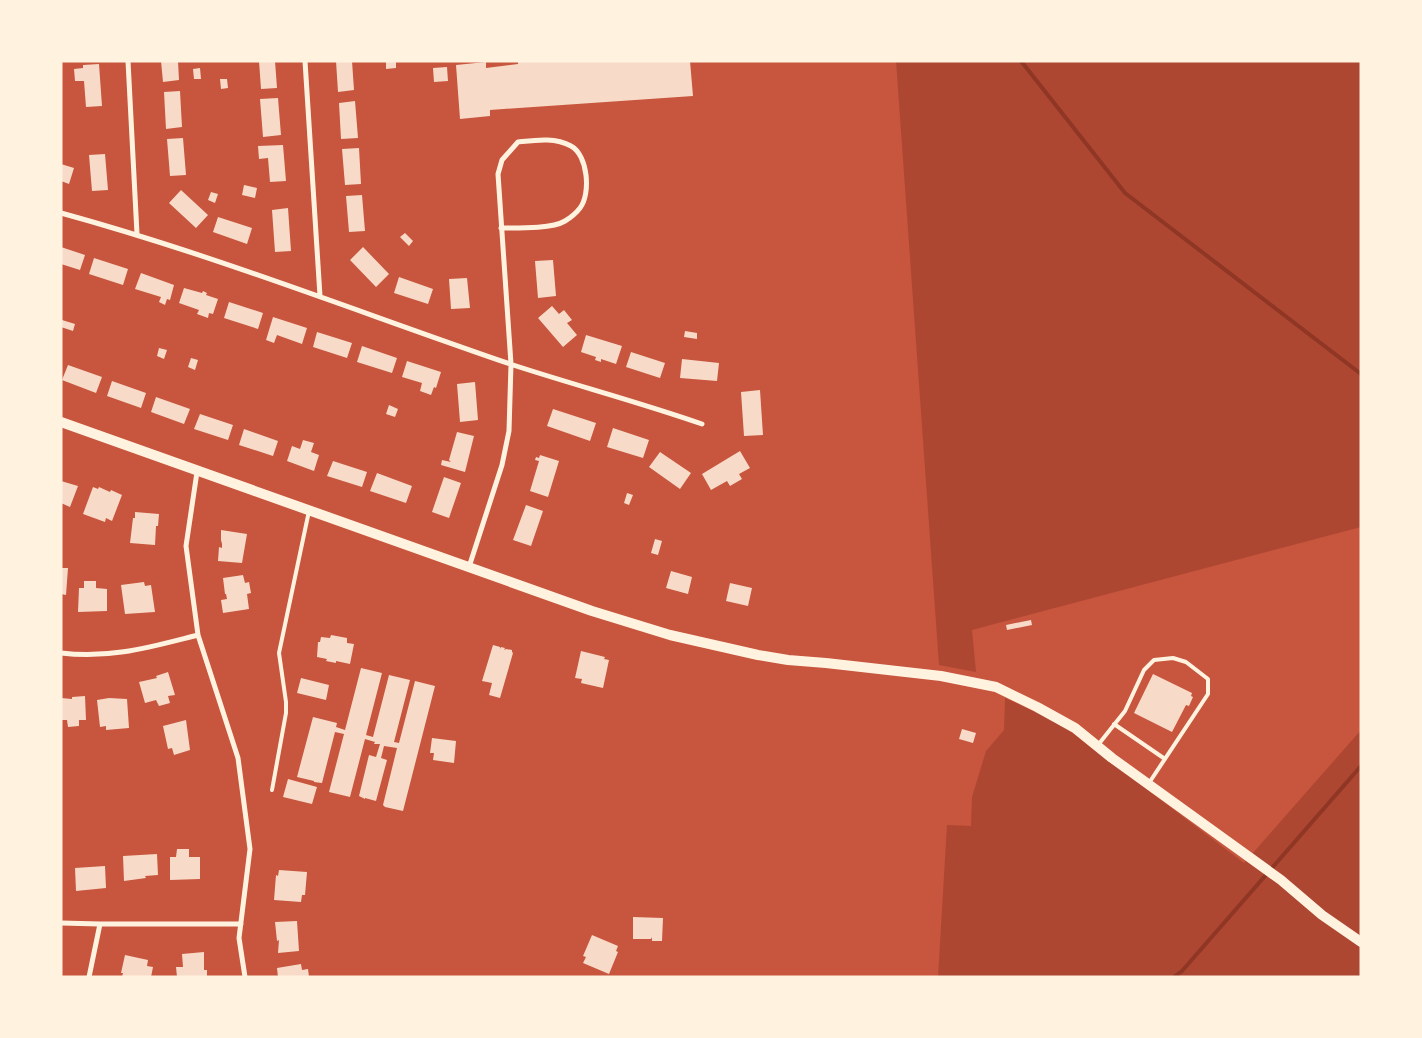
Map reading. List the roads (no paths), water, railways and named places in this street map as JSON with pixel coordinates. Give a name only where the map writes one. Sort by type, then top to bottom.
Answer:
[{"type":"main road","points":[[61,422],[592,612],[670,635],[788,660],[941,676],[996,687],[1075,728],[1251,858],[1322,915],[1361,942]]},
{"type":"street","points":[[128,61],[137,234]]},
{"type":"street","points":[[305,61],[320,296]]},
{"type":"street","points":[[469,568],[490,506],[509,431],[511,364],[498,174],[502,160],[518,142],[548,139],[572,146],[584,162],[587,184],[581,208],[564,222],[538,227],[502,228]]},
{"type":"street","points":[[61,213],[137,234],[320,296],[511,364],[702,424]]},
{"type":"street","points":[[198,472],[186,546],[198,634],[238,758],[250,849],[239,938],[245,977]]},
{"type":"street","points":[[61,653],[85,656],[131,652],[198,634]]},
{"type":"street","points":[[61,923],[241,924]]},
{"type":"street","points":[[90,977],[100,924]]},
{"type":"lane","points":[[272,790],[286,713],[279,653],[309,511]]},
{"type":"lane","points":[[1097,746],[1125,711],[1144,670],[1154,660],[1173,658],[1186,662],[1208,679],[1208,694],[1149,784]]},
{"type":"lane","points":[[1114,724],[1165,758]]},
{"type":"waterway","points":[[1021,61],[1125,193],[1361,374]]},
{"type":"waterway","points":[[1174,977],[1182,971],[1361,766]]}]
